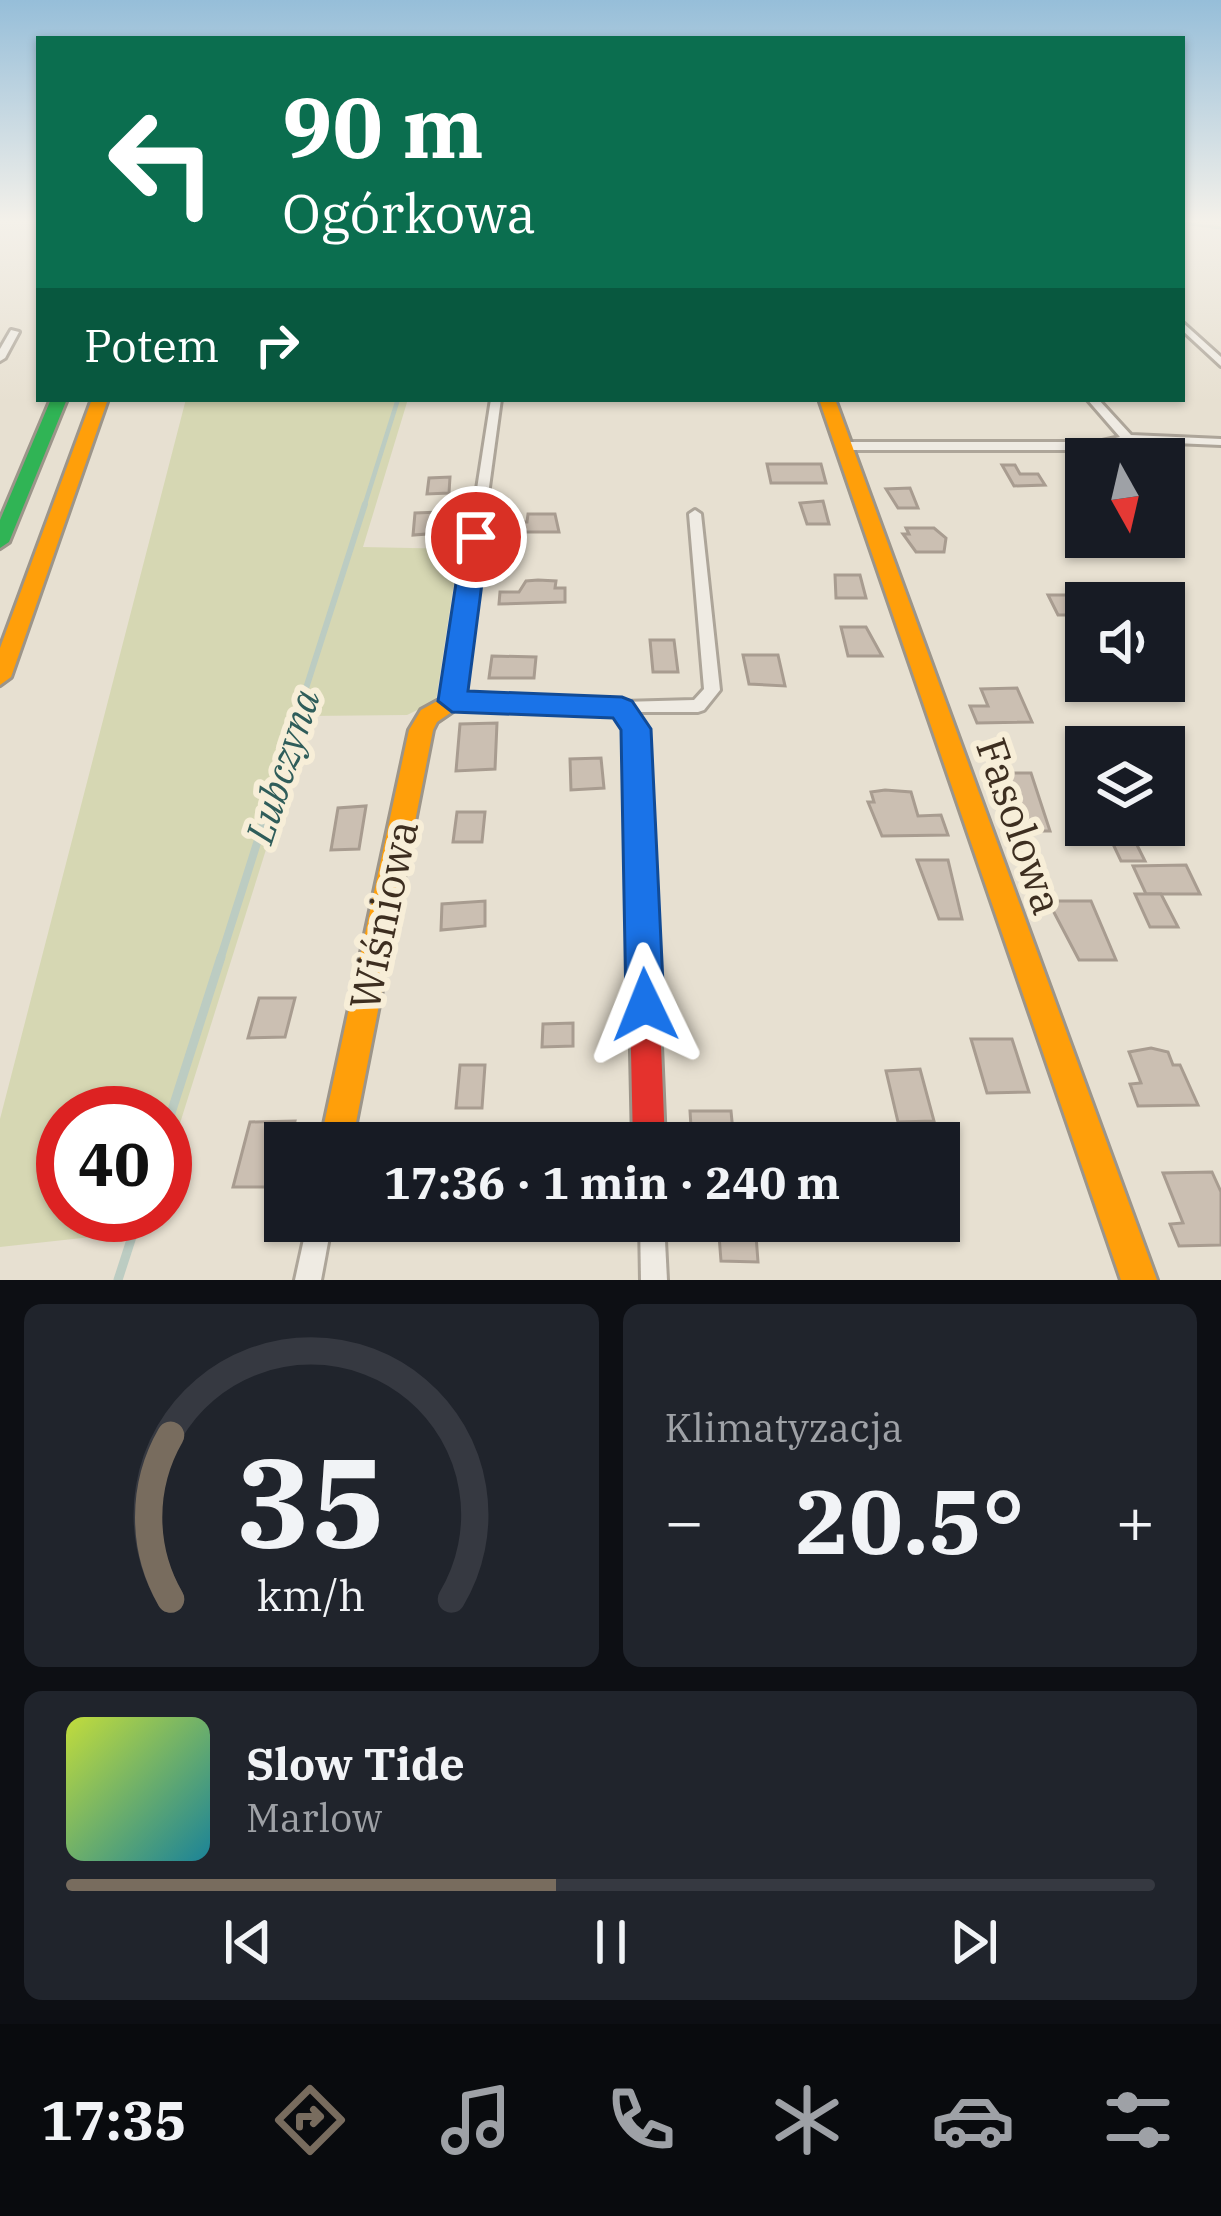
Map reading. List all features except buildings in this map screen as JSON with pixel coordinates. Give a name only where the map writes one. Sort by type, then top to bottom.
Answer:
[{"type":"main road","points":[[0,542],[57,402]]},
{"type":"main road","points":[[0,677],[99,402]]},
{"type":"main road","name":"Fasolowa","points":[[828,402],[1139,1280]]},
{"type":"main road","points":[[452,701],[622,708],[636,729],[649,1122]]},
{"type":"main road","name":"Wiśniowa","points":[[340,1122],[422,730],[429,716],[452,701]]},
{"type":"street","points":[[1185,328],[1221,363]]},
{"type":"street","points":[[0,334],[14,332],[0,358]]},
{"type":"street","points":[[452,701],[496,402]]},
{"type":"street","points":[[1096,402],[1128,438]]},
{"type":"street","points":[[1185,440],[1221,442]]},
{"type":"street","points":[[846,446],[1065,446]]},
{"type":"street","points":[[622,708],[698,706],[712,690],[695,514]]},
{"type":"street","points":[[308,1280],[316,1242]]},
{"type":"street","points":[[653,1242],[654,1280]]},
{"type":"green space","points":[[185,402],[407,402],[363,547],[459,549],[436,701],[407,715],[308,716],[192,1086],[36,1086],[36,1242],[46,1242],[0,1247],[0,1119]]},
{"type":"waterway","name":"Lubczyna","points":[[364,507],[397,402]]},
{"type":"waterway","name":"Lubczyna","points":[[300,707],[365,504]]},
{"type":"waterway","name":"Lubczyna","points":[[220,960],[301,704]]},
{"type":"waterway","name":"Lubczyna","points":[[180,1086],[221,957]]},
{"type":"waterway","name":"Lubczyna","points":[[118,1280],[130,1242]]},
{"type":"traffic: fast","points":[[0,542],[58,402]]},
{"type":"traffic: slow","points":[[0,677],[99,402]]},
{"type":"traffic: slow","points":[[828,402],[1139,1280]]},
{"type":"traffic: slow","points":[[340,1122],[421,730],[429,716],[452,701],[621,708]]},
{"type":"traffic: jam","points":[[621,708],[636,729],[648,1122]]},
{"type":"route","points":[[476,537],[452,701],[482,706],[622,708],[636,729],[645,1005]]}]
